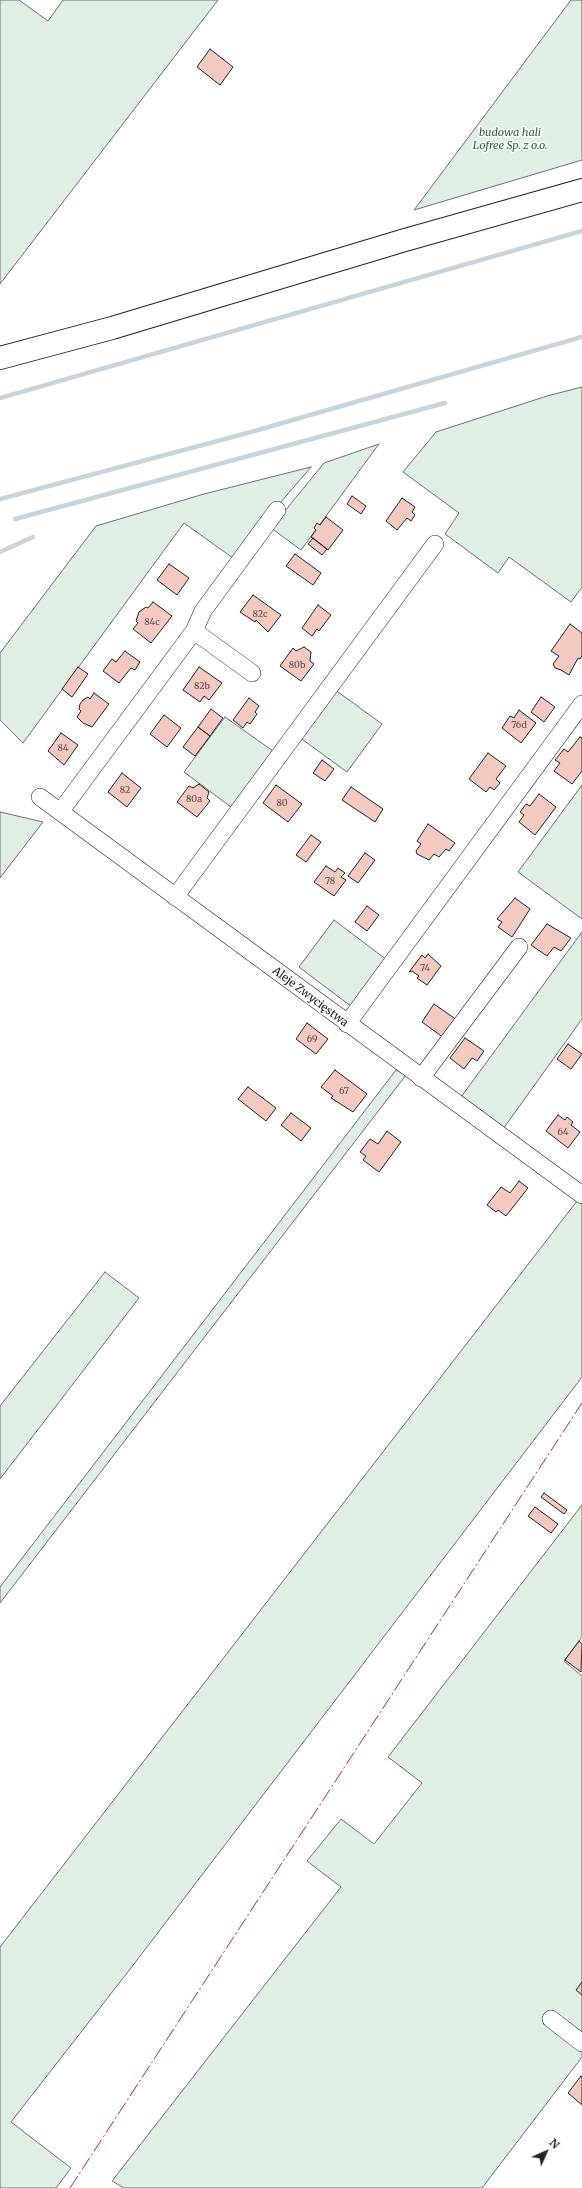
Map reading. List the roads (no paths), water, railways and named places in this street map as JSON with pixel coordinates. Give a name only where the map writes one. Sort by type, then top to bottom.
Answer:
[{"type":"highway","points":[[0,358],[112,328],[405,240],[582,190]]},
{"type":"street","points":[[60,812],[194,631],[202,611],[277,510]]},
{"type":"street","points":[[175,897],[435,544]]},
{"type":"street","points":[[194,631],[252,673]]},
{"type":"street","points":[[347,1024],[582,704]]},
{"type":"street","name":"Aleje Zwycięstwa","points":[[40,796],[347,1024],[582,1194]]},
{"type":"street","points":[[421,1078],[519,947]]},
{"type":"street","points":[[551,2019],[582,2043]]},
{"type":"waterway","points":[[0,398],[582,231]]},
{"type":"waterway","points":[[0,499],[251,432],[582,337]]},
{"type":"waterway","points":[[15,519],[445,403]]},
{"type":"waterway","points":[[0,552],[33,537]]},
{"type":"park label","name":"budowa hali Lofree Sp. z o.o.","points":[[510,139]]}]
